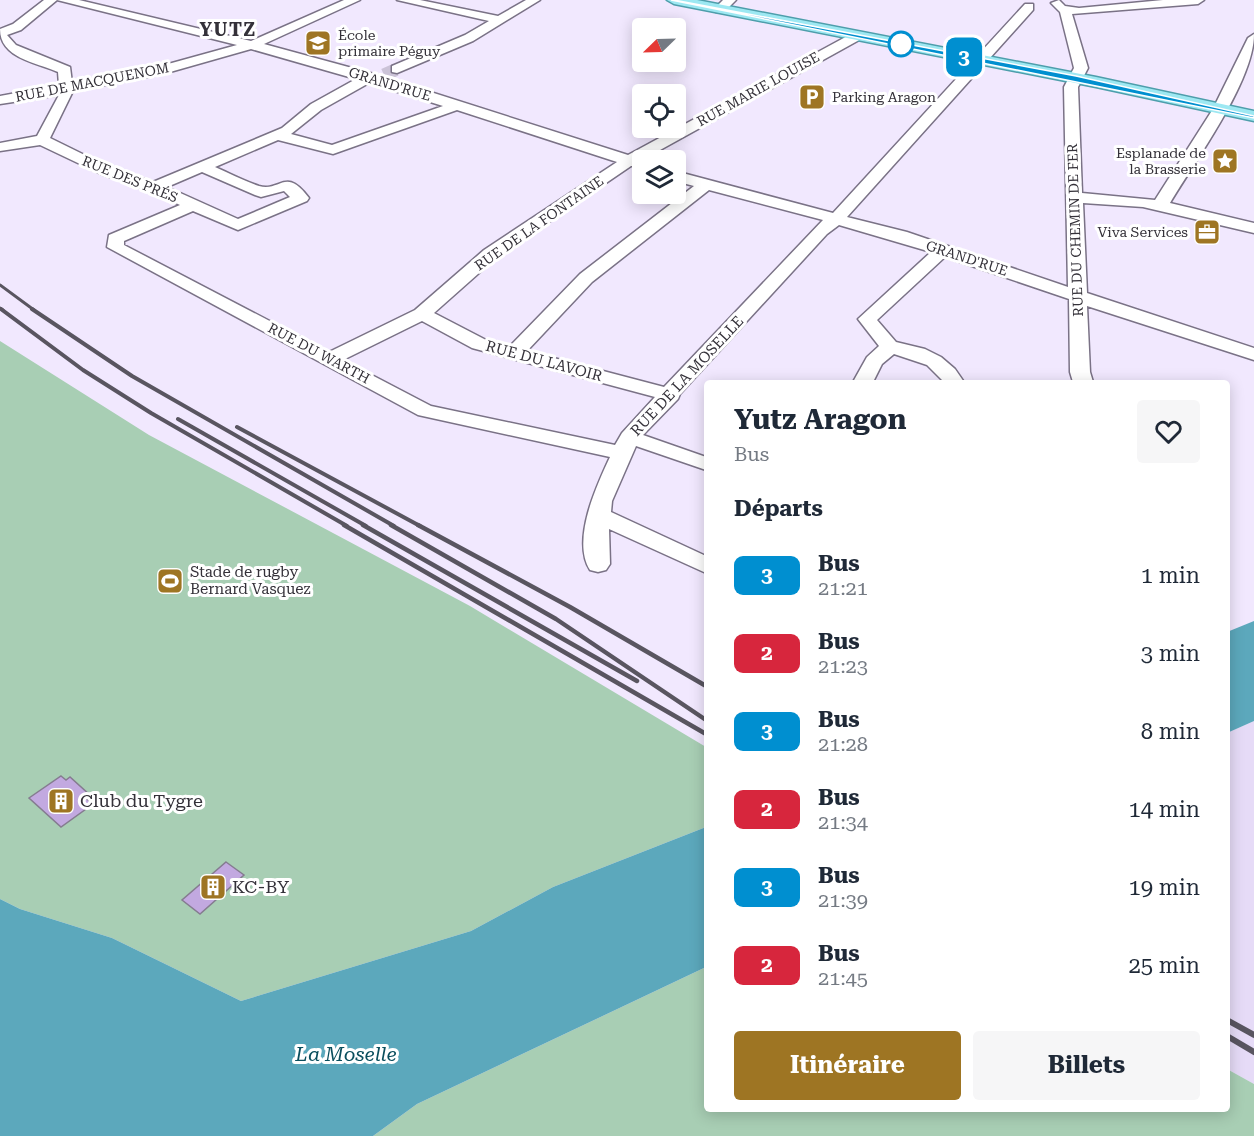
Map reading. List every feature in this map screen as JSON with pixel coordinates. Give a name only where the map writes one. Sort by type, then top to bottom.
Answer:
[{"type":"main road","points":[[674,0],[725,4],[856,36],[1076,78],[1254,116]]},
{"type":"street","points":[[0,33],[17,27],[51,0]]},
{"type":"street","name":"GRAND'RUE","points":[[63,0],[131,13],[376,77],[632,162]]},
{"type":"street","points":[[329,0],[350,2]]},
{"type":"street","points":[[403,0],[500,20]]},
{"type":"street","points":[[397,69],[469,39],[534,0]]},
{"type":"street","points":[[1050,4],[1087,8],[1133,7],[1198,0]]},
{"type":"street","name":"RUE DE MACQUENOM","points":[[0,100],[141,75],[254,44],[350,2]]},
{"type":"street","name":"RUE DE LA MOSELLE","points":[[598,564],[596,545],[601,501],[626,445],[821,230],[837,218],[982,61],[1050,4]]},
{"type":"street","name":"RUE DU CHEMIN DE FER","points":[[1050,4],[1081,68],[1071,87],[1080,372],[1082,380]]},
{"type":"street","name":"RUE MARIE LOUISE","points":[[658,150],[856,36]]},
{"type":"street","points":[[0,38],[4,38],[6,49],[65,70],[66,87],[63,103],[42,140],[0,147]]},
{"type":"street","points":[[1161,204],[1220,109],[1254,38]]},
{"type":"street","points":[[154,187],[287,131],[316,107],[376,77]]},
{"type":"street","points":[[277,135],[333,150],[458,105]]},
{"type":"street","name":"RUE DES PRÉS","points":[[42,140],[106,171],[154,187],[238,225],[301,198],[287,185],[261,192],[202,167]]},
{"type":"street","name":"RUE DE LA FONTAINE","points":[[328,360],[422,314],[490,254],[632,165]]},
{"type":"street","name":"GRAND'RUE","points":[[686,179],[837,218],[943,250],[1206,340],[1254,354]]},
{"type":"street","points":[[515,352],[585,278],[706,184]]},
{"type":"street","points":[[1074,198],[1122,198],[1161,204],[1254,228]]},
{"type":"street","name":"RUE DU WARTH","points":[[193,205],[115,238],[116,247],[425,411],[626,445],[704,464]]},
{"type":"street","points":[[943,250],[867,319],[890,346],[919,352],[945,367],[953,380]]},
{"type":"street","name":"RUE DU LAVOIR","points":[[422,314],[479,344],[671,395]]},
{"type":"street","points":[[864,380],[874,362],[890,346]]},
{"type":"street","points":[[598,515],[704,564]]},
{"type":"shaded area","points":[[1254,721],[1254,1084],[1230,1071],[1230,732]]},
{"type":"green space","points":[[0,341],[149,435],[470,606],[704,746],[704,828],[553,887],[471,931],[241,1001],[112,938],[20,909],[0,899]]},
{"type":"green space","points":[[704,968],[704,1112],[1230,1112],[1230,1071],[1254,1084],[1254,1136],[373,1136],[417,1104]]},
{"type":"water","points":[[1254,621],[1254,721],[1230,732],[1230,631]]},
{"type":"water","name":"La Moselle","points":[[704,828],[704,968],[417,1104],[373,1136],[0,1136],[0,899],[20,909],[112,938],[241,1001],[471,931],[553,887]]},
{"type":"building","name":"Club du Tygre","points":[[61,776],[66,780],[70,777],[91,796],[87,799],[93,804],[61,827],[29,798]]},
{"type":"building","name":"KC-BY","points":[[226,862],[244,875],[200,914],[182,900]]},
{"type":"tunnel","points":[[384,75],[397,69]]},
{"type":"railway","points":[[0,285],[34,310]]},
{"type":"railway","points":[[1,309],[83,370],[151,413],[347,526]]},
{"type":"railway","points":[[32,309],[132,376],[394,526]]},
{"type":"railway","points":[[178,419],[366,526]]},
{"type":"railway","points":[[237,427],[420,526]]},
{"type":"railway","points":[[344,525],[704,733]]},
{"type":"railway","points":[[363,525],[637,681]]},
{"type":"railway","points":[[391,525],[556,619],[704,719]]},
{"type":"railway","points":[[418,525],[570,607],[704,685]]},
{"type":"railway","points":[[1230,1022],[1254,1035]]},
{"type":"railway","points":[[1230,1038],[1254,1052]]},
{"type":"bus line","name":"3","points":[[674,0],[1076,78],[1254,116]]},
{"type":"place","name":"École primaire Péguy","points":[[318,43]]},
{"type":"place","name":"Parking Aragon","points":[[812,97]]},
{"type":"place","name":"Esplanade de la Brasserie","points":[[1225,161]]},
{"type":"place","name":"Viva Services","points":[[1207,232]]},
{"type":"place","name":"Stade de rugby Bernard Vasquez","points":[[170,581]]},
{"type":"place","name":"Club du Tygre","points":[[61,801]]},
{"type":"place","name":"KC-BY","points":[[213,887]]},
{"type":"district","name":"YUTZ","points":[[228,30]]}]
